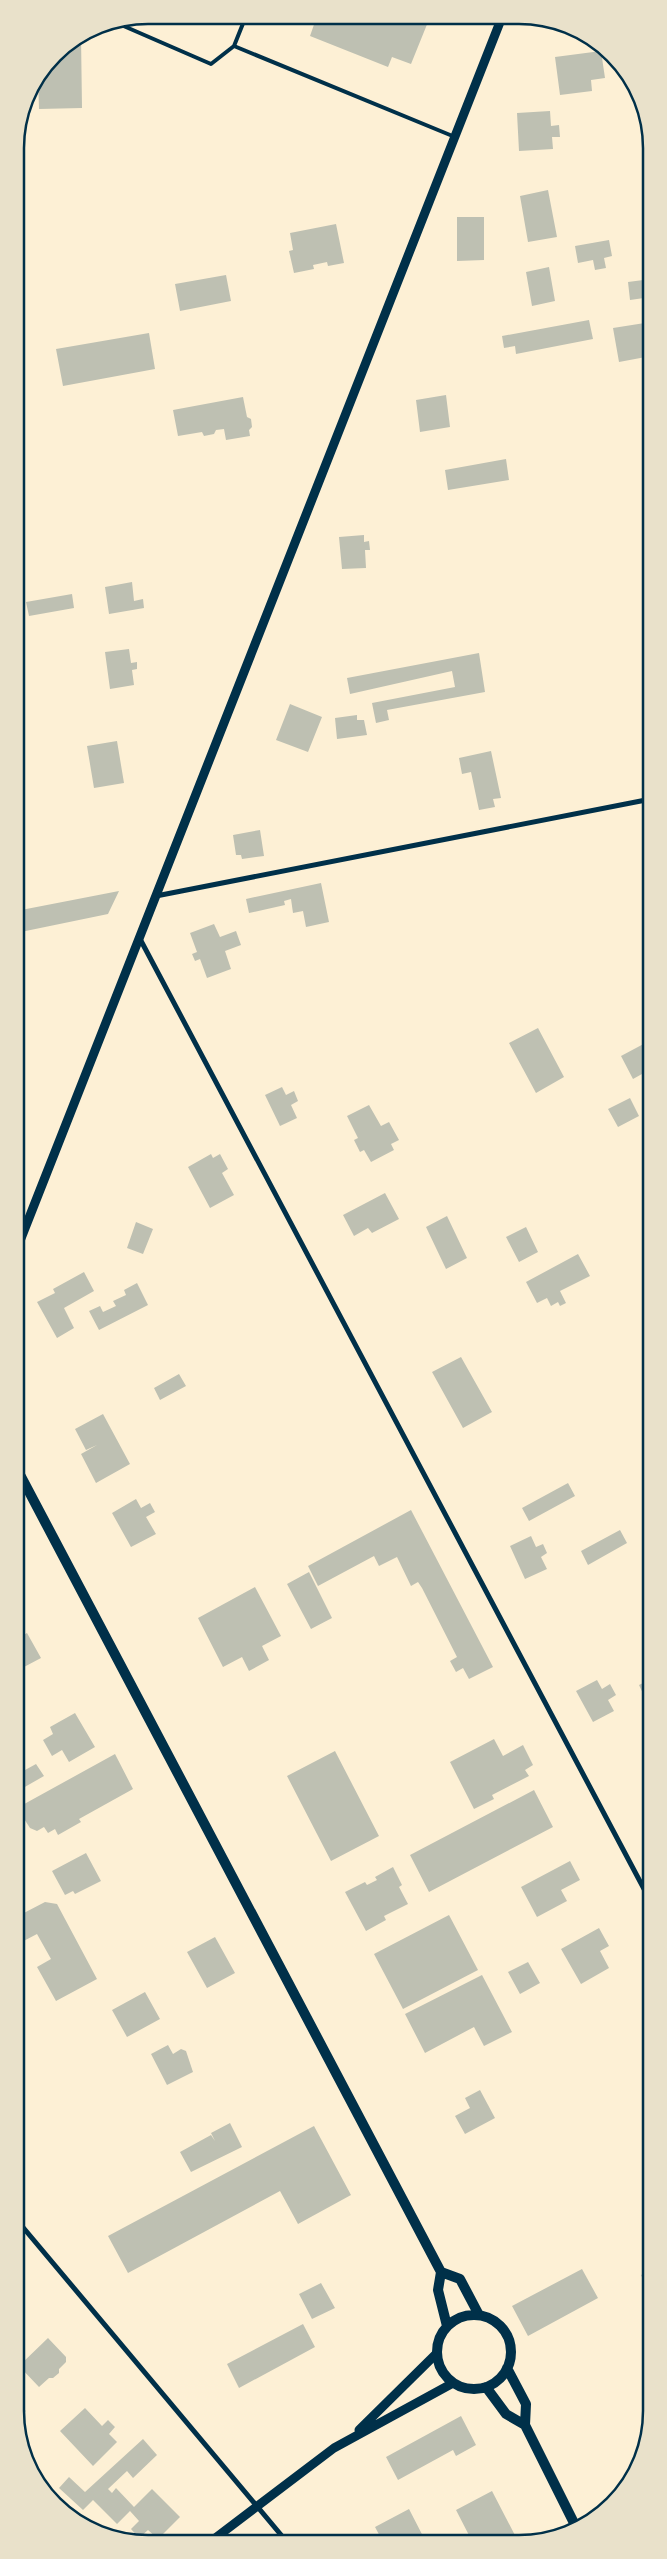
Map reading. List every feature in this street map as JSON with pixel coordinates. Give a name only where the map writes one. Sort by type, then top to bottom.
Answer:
[{"type":"main road","points":[[24,1487],[441,2272],[438,2290],[447,2326]]},
{"type":"main road","points":[[441,2272],[460,2279],[479,2315]]},
{"type":"main road","points":[[479,2315],[497,2323],[509,2339],[511,2359],[502,2377],[486,2388],[469,2389],[453,2383],[442,2370],[437,2353],[442,2334],[447,2326],[457,2319],[479,2315]]},
{"type":"main road","points":[[508,2368],[526,2404],[525,2425],[574,2522]]},
{"type":"main road","points":[[486,2388],[506,2414],[525,2425]]},
{"type":"street","points":[[24,1231],[499,24]]},
{"type":"street","points":[[155,896],[643,801]]},
{"type":"street","points":[[139,936],[643,1887]]},
{"type":"street","points":[[24,2229],[256,2508],[281,2535]]},
{"type":"street","points":[[219,2535],[354,2435],[437,2353]]},
{"type":"street","points":[[354,2435],[453,2383]]},
{"type":"lane","points":[[124,26],[211,64],[234,46],[243,24]]},
{"type":"lane","points":[[234,46],[455,137]]},
{"type":"building","points":[[314,24],[427,24],[411,64],[392,57],[388,67],[310,36]]},
{"type":"building","points":[[81,44],[82,108],[39,109],[38,90],[49,72],[66,54]]},
{"type":"building","points":[[597,51],[602,55],[605,78],[591,80],[592,91],[560,95],[555,57]]},
{"type":"building","points":[[550,111],[551,126],[559,125],[560,137],[552,137],[553,149],[519,151],[517,113]]},
{"type":"building","points":[[548,190],[557,237],[528,242],[520,196]]},
{"type":"building","points":[[457,217],[484,217],[484,260],[457,261]]},
{"type":"building","points":[[336,224],[344,263],[328,266],[327,262],[313,265],[314,269],[294,273],[289,251],[293,250],[290,233]]},
{"type":"building","points":[[609,240],[612,256],[604,258],[606,268],[595,270],[593,260],[578,263],[575,246]]},
{"type":"building","points":[[549,267],[555,301],[532,306],[526,272]]},
{"type":"building","points":[[226,275],[231,301],[180,311],[175,284]]},
{"type":"building","points":[[643,280],[643,298],[630,300],[628,282]]},
{"type":"building","points":[[589,320],[593,339],[516,354],[515,346],[504,348],[502,336]]},
{"type":"building","points":[[643,323],[643,358],[619,362],[613,328]]},
{"type":"building","points":[[149,333],[155,369],[63,386],[56,349]]},
{"type":"building","points":[[446,395],[450,427],[420,432],[416,400]]},
{"type":"building","points":[[243,397],[247,417],[251,419],[250,436],[226,440],[224,429],[216,430],[214,434],[204,436],[202,432],[178,436],[173,410]]},
{"type":"building","points":[[506,459],[509,480],[448,490],[445,470]]},
{"type":"building","points":[[364,535],[364,542],[369,541],[370,550],[365,550],[366,568],[342,569],[339,537]]},
{"type":"building","points":[[132,582],[134,601],[143,599],[144,608],[109,614],[105,587]]},
{"type":"building","points":[[72,594],[74,608],[29,616],[26,602]]},
{"type":"building","points":[[129,649],[131,663],[137,662],[137,669],[132,670],[134,685],[110,689],[105,652]]},
{"type":"building","points":[[479,653],[485,692],[387,710],[389,720],[376,723],[372,703],[455,687],[452,671],[350,694],[347,678]]},
{"type":"building","points":[[290,704],[322,717],[308,752],[276,740]]},
{"type":"building","points":[[357,715],[357,720],[364,720],[367,735],[337,739],[335,718]]},
{"type":"building","points":[[117,741],[124,783],[94,788],[87,746]]},
{"type":"building","points":[[491,751],[501,798],[493,799],[495,807],[479,810],[471,772],[462,774],[459,758]]},
{"type":"building","points":[[260,830],[264,856],[242,859],[241,855],[236,855],[233,835]]},
{"type":"building","points":[[321,883],[329,922],[306,927],[303,911],[293,913],[291,899],[284,901],[285,905],[249,913],[246,899]]},
{"type":"building","points":[[119,891],[108,914],[24,931],[24,909]]},
{"type":"building","points":[[214,924],[220,937],[236,931],[241,945],[225,951],[231,969],[207,978],[200,959],[195,961],[192,954],[197,952],[190,933]]},
{"type":"building","points":[[538,1028],[564,1077],[536,1093],[509,1043]]},
{"type":"building","points":[[643,1044],[643,1073],[633,1079],[621,1056]]},
{"type":"building","points":[[282,1087],[286,1095],[294,1091],[298,1101],[291,1105],[297,1118],[280,1126],[265,1095]]},
{"type":"building","points":[[630,1098],[639,1116],[618,1127],[608,1109]]},
{"type":"building","points":[[369,1105],[381,1126],[389,1122],[399,1140],[391,1144],[394,1150],[371,1162],[364,1150],[360,1152],[354,1140],[358,1138],[347,1116]]},
{"type":"building","points":[[211,1154],[213,1158],[220,1154],[228,1169],[222,1173],[234,1195],[210,1208],[188,1167]]},
{"type":"building","points":[[385,1193],[399,1219],[372,1233],[368,1228],[354,1236],[343,1215]]},
{"type":"building","points":[[447,1216],[467,1258],[446,1269],[426,1227]]},
{"type":"building","points":[[136,1222],[153,1229],[143,1254],[127,1248]]},
{"type":"building","points":[[526,1227],[538,1252],[519,1262],[506,1237]]},
{"type":"building","points":[[578,1254],[590,1276],[560,1291],[566,1303],[560,1306],[558,1302],[551,1306],[547,1298],[537,1303],[526,1282]]},
{"type":"building","points":[[84,1272],[94,1291],[64,1308],[74,1328],[57,1338],[37,1302],[55,1293],[53,1289]]},
{"type":"building","points":[[137,1283],[148,1305],[99,1330],[89,1311],[100,1306],[103,1312],[116,1306],[113,1301],[126,1295],[124,1290]]},
{"type":"building","points":[[461,1357],[492,1412],[463,1428],[432,1372]]},
{"type":"building","points":[[179,1374],[186,1386],[160,1400],[154,1388]]},
{"type":"building","points":[[103,1414],[130,1464],[96,1483],[81,1454],[97,1445],[86,1450],[75,1429]]},
{"type":"building","points":[[568,1483],[575,1496],[529,1521],[522,1508]]},
{"type":"building","points":[[136,1499],[141,1508],[150,1503],[155,1512],[146,1517],[156,1534],[131,1547],[112,1513]]},
{"type":"building","points":[[411,1510],[493,1667],[469,1679],[463,1668],[456,1672],[450,1661],[457,1657],[422,1588],[418,1582],[411,1586],[397,1557],[379,1566],[374,1556],[318,1586],[308,1566]]},
{"type":"building","points":[[620,1530],[627,1543],[588,1565],[581,1551]]},
{"type":"building","points":[[531,1536],[536,1547],[543,1544],[547,1553],[541,1557],[547,1569],[525,1579],[510,1546]]},
{"type":"building","points":[[309,1572],[332,1618],[311,1629],[287,1584]]},
{"type":"building","points":[[255,1587],[281,1636],[262,1646],[269,1660],[249,1671],[242,1657],[223,1667],[198,1618]]},
{"type":"building","points":[[27,1633],[41,1658],[24,1667],[24,1635]]},
{"type":"building","points":[[597,1680],[602,1689],[610,1684],[616,1695],[608,1700],[614,1711],[593,1722],[576,1691]]},
{"type":"building","points":[[643,1683],[643,1694],[639,1685]]},
{"type":"building","points":[[75,1713],[95,1747],[69,1762],[62,1750],[52,1756],[43,1740],[53,1734],[50,1727]]},
{"type":"building","points":[[494,1739],[503,1756],[523,1745],[533,1765],[525,1770],[529,1776],[492,1795],[494,1799],[474,1809],[450,1762]]},
{"type":"building","points":[[335,1751],[379,1836],[331,1861],[287,1776]]},
{"type":"building","points":[[115,1754],[133,1789],[79,1819],[81,1822],[58,1835],[55,1829],[48,1833],[44,1827],[37,1831],[30,1828],[24,1819],[24,1804]]},
{"type":"building","points":[[36,1764],[44,1776],[24,1787],[24,1771]]},
{"type":"building","points":[[534,1790],[553,1827],[429,1892],[410,1855]]},
{"type":"building","points":[[86,1853],[101,1881],[75,1894],[73,1891],[65,1895],[52,1871]]},
{"type":"building","points":[[570,1861],[580,1880],[561,1890],[567,1901],[537,1917],[521,1887]]},
{"type":"building","points":[[393,1867],[402,1885],[399,1887],[408,1904],[384,1916],[386,1920],[366,1931],[345,1892],[365,1882],[367,1885],[377,1880],[375,1877]]},
{"type":"building","points":[[45,1902],[57,1904],[97,1979],[56,2001],[37,1967],[51,1959],[37,1934],[24,1941],[24,1913]]},
{"type":"building","points":[[449,1915],[478,1970],[403,2009],[374,1954]]},
{"type":"building","points":[[599,1928],[609,1946],[600,1951],[609,1968],[581,1984],[561,1949]]},
{"type":"building","points":[[215,1937],[235,1973],[207,1988],[187,1952]]},
{"type":"building","points":[[528,1962],[540,1983],[520,1994],[508,1972]]},
{"type":"building","points":[[482,1975],[512,2032],[484,2046],[474,2027],[425,2053],[405,2014]]},
{"type":"building","points":[[145,1992],[160,2019],[127,2037],[112,2010]]},
{"type":"building","points":[[168,2045],[173,2054],[181,2049],[186,2051],[193,2072],[167,2085],[151,2054]]},
{"type":"building","points":[[480,2090],[495,2118],[465,2134],[455,2116],[470,2108],[465,2098]]},
{"type":"building","points":[[230,2123],[242,2147],[191,2172],[180,2152],[211,2135],[215,2141],[211,2133]]},
{"type":"building","points":[[314,2126],[351,2195],[298,2224],[280,2191],[128,2273],[108,2236]]},
{"type":"building","points":[[582,2269],[598,2298],[528,2336],[512,2306]]},
{"type":"building","points":[[321,2283],[335,2308],[312,2319],[299,2294]]},
{"type":"building","points":[[303,2324],[315,2347],[239,2388],[227,2364]]},
{"type":"building","points":[[48,2338],[66,2357],[66,2362],[59,2369],[59,2373],[53,2378],[49,2378],[39,2387],[24,2371],[24,2361]]},
{"type":"building","points":[[85,2408],[102,2426],[108,2420],[115,2427],[109,2434],[117,2442],[93,2466],[60,2431]]},
{"type":"building","points":[[461,2416],[476,2445],[456,2456],[453,2450],[398,2480],[386,2457]]},
{"type":"building","points":[[143,2439],[157,2455],[133,2478],[127,2471],[108,2489],[112,2493],[116,2488],[134,2507],[152,2489],[180,2517],[162,2535],[154,2535],[148,2530],[143,2535],[136,2534],[131,2529],[139,2521],[130,2511],[117,2524],[93,2500],[83,2510],[59,2488],[69,2477],[85,2492]]},
{"type":"building","points":[[492,2491],[515,2535],[469,2535],[456,2510]]},
{"type":"building","points":[[409,2509],[422,2535],[379,2535],[375,2527]]}]
